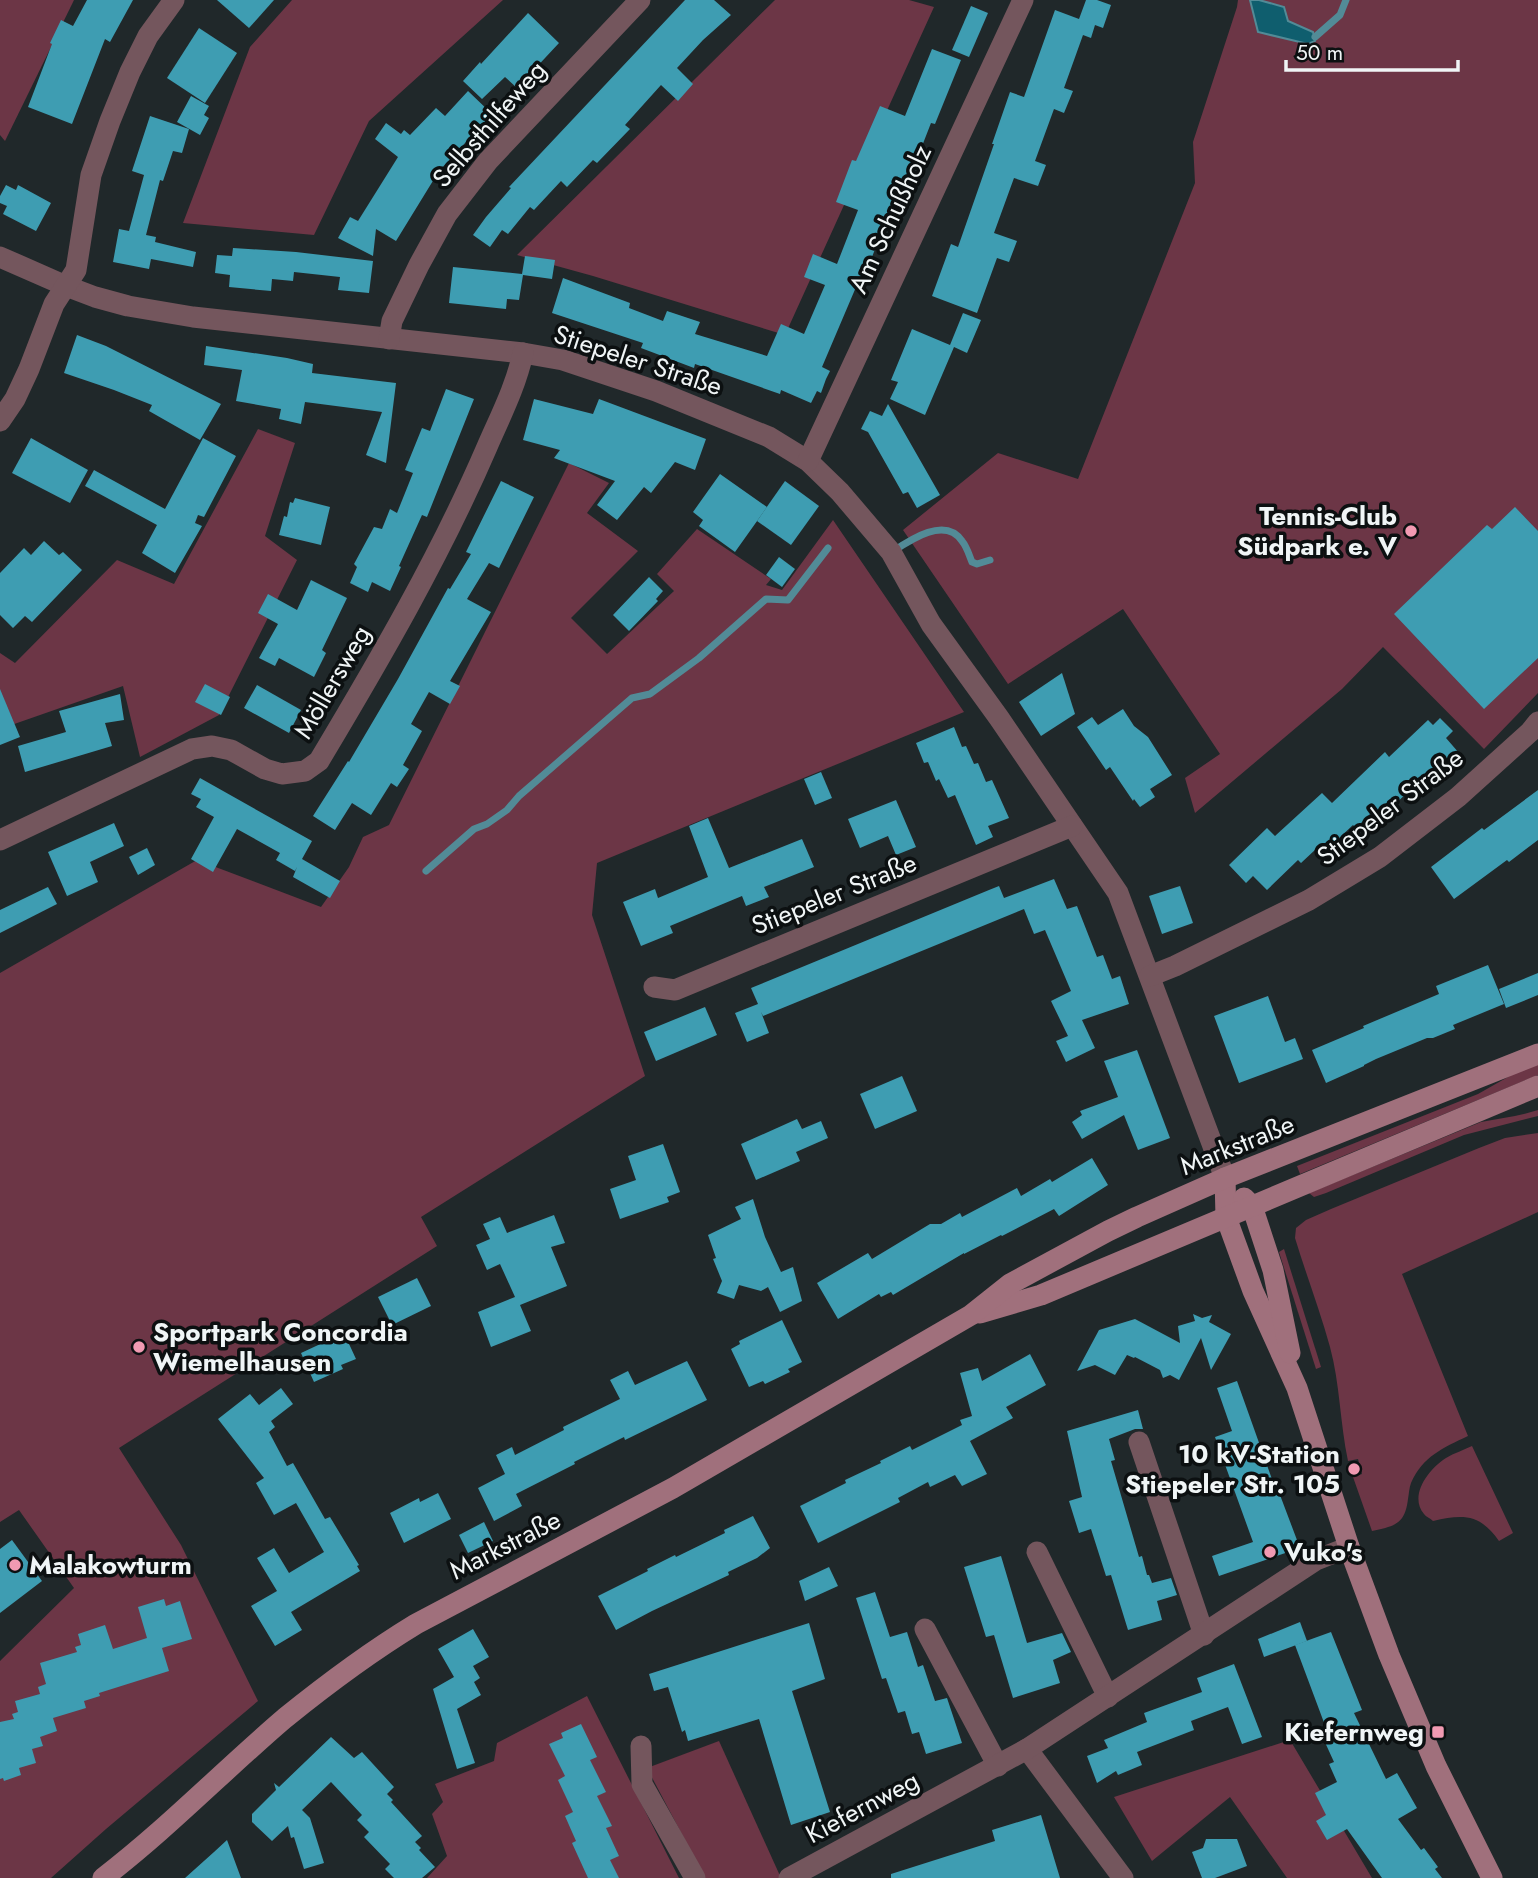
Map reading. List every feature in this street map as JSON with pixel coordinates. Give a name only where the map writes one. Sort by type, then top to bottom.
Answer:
[{"type":"main road","name":"Markstraße","points":[[103,1878],[145,1844],[284,1719],[377,1648],[416,1624],[673,1488],[971,1315],[1010,1284],[1096,1237],[1226,1178],[1538,1054]]},
{"type":"main road","name":"Markstraße","points":[[971,1315],[1041,1295],[1538,1086]]},
{"type":"main road","name":"Stiepeler Straße","points":[[1226,1178],[1252,1206],[1277,1283],[1297,1388]]},
{"type":"main road","name":"Stiepeler Straße","points":[[1226,1178],[1226,1217],[1254,1291],[1297,1388],[1349,1547],[1389,1655],[1436,1766],[1492,1878]]},
{"type":"street","points":[[0,421],[15,399],[29,369],[54,304],[76,270],[91,175],[130,72],[148,36],[174,0]]},
{"type":"street","name":"Selbsthilfeweg","points":[[389,339],[392,321],[418,265],[447,215],[488,161],[640,0]]},
{"type":"street","name":"Am Schußholz","points":[[808,461],[1023,0]]},
{"type":"street","name":"Stiepeler Straße","points":[[0,257],[66,286],[128,306],[193,317],[563,360],[656,391],[769,437],[808,461],[840,492],[891,552],[932,624],[1118,893],[1226,1178]]},
{"type":"street","name":"Möllersweg","points":[[0,840],[192,749],[212,746],[231,750],[265,769],[282,774],[305,771],[319,761],[431,565],[488,444],[519,372],[523,354]]},
{"type":"street","name":"Stiepeler Straße","points":[[1150,976],[1310,900],[1380,857],[1458,797],[1538,722]]},
{"type":"street","name":"Stiepeler Straße","points":[[654,987],[675,990],[1072,826]]},
{"type":"street","points":[[1139,1442],[1204,1635]]},
{"type":"street","name":"Kiefernweg","points":[[789,1878],[1027,1749],[1316,1560],[1349,1547]]},
{"type":"street","points":[[1037,1552],[1108,1697]]},
{"type":"street","points":[[925,1629],[998,1766]]},
{"type":"street","points":[[640,1746],[642,1784],[695,1878]]},
{"type":"street","points":[[1027,1749],[1123,1878]]},
{"type":"shaded area","points":[[0,0],[74,0],[5,141],[0,135]]},
{"type":"shaded area","points":[[292,0],[503,0],[369,121],[314,235],[183,223],[250,47]]},
{"type":"shaded area","points":[[775,0],[909,0],[934,7],[785,335],[517,255]]},
{"type":"shaded area","points":[[1238,0],[1538,0],[1538,693],[1484,749],[1383,647],[1342,689],[1195,813],[1185,778],[1220,754],[1123,609],[1008,684],[903,530],[998,453],[1078,479],[1195,183],[1193,142]]},
{"type":"shaded area","points":[[258,429],[295,443],[265,536],[297,560],[219,715],[140,757],[123,686],[0,729],[0,653],[15,663],[117,560],[174,584]]},
{"type":"shaded area","points":[[569,463],[609,483],[587,513],[638,551],[571,618],[607,654],[674,591],[657,574],[697,529],[771,579],[766,585],[782,590],[833,520],[964,712],[597,863],[592,915],[645,1076],[421,1217],[437,1246],[119,1448],[181,1545],[258,1701],[51,1878],[0,1878],[0,1661],[74,1588],[19,1510],[0,1522],[0,973],[197,860],[321,907],[349,867],[363,837],[389,825]]},
{"type":"shaded area","points":[[1538,1060],[1538,1075],[1300,1174],[1297,1166],[1478,1094]]},
{"type":"shaded area","points":[[1538,1110],[1538,1116],[1464,1135],[1326,1193],[1314,1197],[1309,1193],[1481,1122]]},
{"type":"shaded area","points":[[1538,1133],[1538,1212],[1402,1274],[1468,1436],[1442,1449],[1421,1466],[1411,1483],[1404,1514],[1397,1523],[1372,1531],[1353,1477],[1362,1474],[1358,1459],[1348,1461],[1330,1347],[1295,1238],[1296,1228],[1306,1220],[1331,1209],[1479,1148],[1505,1138]]},
{"type":"shaded area","points":[[1284,1249],[1321,1367],[1316,1369],[1279,1252]]},
{"type":"shaded area","points":[[1472,1446],[1513,1533],[1499,1541],[1478,1521],[1454,1517],[1433,1521],[1420,1507],[1420,1491],[1428,1475],[1446,1458]]},
{"type":"shaded area","points":[[587,1696],[679,1878],[427,1878],[447,1856],[432,1814],[443,1802],[435,1784],[494,1761],[497,1743]]},
{"type":"shaded area","points":[[1290,1740],[1372,1878],[1287,1878],[1230,1797],[1152,1861],[1114,1797]]},
{"type":"shaded area","points":[[719,1741],[781,1878],[705,1878],[647,1768]]},
{"type":"water","points":[[1250,0],[1284,7],[1288,21],[1313,32],[1315,41],[1308,44],[1258,32]]},
{"type":"building","points":[[87,0],[133,0],[110,42],[105,39],[72,124],[28,107],[52,44],[50,43],[61,20],[73,26]]},
{"type":"building","points":[[217,0],[274,0],[249,28]]},
{"type":"building","points":[[685,0],[714,0],[731,15],[677,68],[693,84],[678,101],[661,85],[625,125],[630,129],[597,163],[593,160],[567,187],[561,181],[534,210],[530,207],[508,234],[502,230],[490,247],[473,235],[511,188],[509,187]]},
{"type":"building","points":[[1086,0],[1097,0],[1111,5],[1103,28],[1095,25],[1091,38],[1083,35],[1064,88],[1073,91],[1064,113],[1054,109],[1035,161],[1046,165],[1038,186],[1014,178],[994,233],[1017,241],[1009,262],[997,258],[977,313],[932,296],[951,244],[958,247],[1010,92],[1024,97],[1055,10],[1079,19]]},
{"type":"building","points":[[971,6],[988,13],[969,57],[952,50]]},
{"type":"building","points":[[528,13],[559,43],[517,88],[505,77],[482,99],[463,81]]},
{"type":"building","points":[[199,28],[237,53],[205,103],[167,78]]},
{"type":"building","points":[[932,49],[961,60],[935,124],[931,123],[901,200],[895,198],[865,275],[862,273],[822,367],[830,371],[821,393],[817,391],[811,403],[781,390],[780,394],[695,364],[694,368],[641,348],[643,343],[552,313],[563,278],[630,303],[629,308],[663,321],[667,311],[700,322],[695,334],[767,356],[781,324],[804,334],[825,285],[804,277],[813,254],[837,264],[858,210],[836,202],[852,160],[856,161],[880,106],[905,116]]},
{"type":"building","points":[[468,91],[492,114],[439,171],[396,241],[376,229],[373,256],[338,238],[350,217],[358,221],[398,157],[375,139],[386,123],[401,134],[404,130],[410,135],[436,108],[445,116]]},
{"type":"building","points":[[191,96],[209,106],[204,115],[209,118],[200,135],[177,122]]},
{"type":"building","points":[[150,116],[189,129],[182,153],[173,151],[163,181],[160,180],[146,235],[156,237],[155,242],[196,252],[193,267],[151,259],[149,269],[113,262],[119,229],[129,231],[144,175],[132,171]]},
{"type":"building","points":[[6,185],[16,190],[18,185],[51,203],[36,231],[3,214],[7,206],[0,203],[0,196]]},
{"type":"building","points":[[233,248],[373,261],[369,293],[338,290],[340,277],[294,272],[293,281],[272,279],[271,291],[229,287],[230,275],[215,273],[217,255],[232,256]]},
{"type":"building","points":[[525,256],[555,260],[552,279],[523,275],[519,300],[507,299],[506,309],[449,303],[453,267],[522,274]]},
{"type":"building","points":[[963,313],[981,320],[967,353],[954,347],[925,415],[890,399],[898,382],[891,380],[912,329],[950,345]]},
{"type":"building","points":[[77,335],[106,346],[221,404],[200,440],[149,411],[152,405],[64,373]]},
{"type":"building","points":[[206,346],[313,364],[312,373],[396,383],[386,463],[366,455],[382,412],[305,402],[301,424],[279,419],[281,409],[236,401],[242,370],[204,365]]},
{"type":"building","points":[[446,389],[474,399],[427,517],[422,515],[390,591],[372,582],[368,592],[350,583],[357,567],[354,564],[374,527],[382,529],[390,509],[397,513],[413,473],[405,470],[422,428],[430,431]]},
{"type":"building","points":[[534,399],[593,414],[599,399],[706,439],[695,470],[675,462],[651,493],[644,487],[617,520],[597,505],[615,481],[554,458],[560,450],[523,440]]},
{"type":"building","points":[[888,404],[940,495],[917,508],[908,492],[903,494],[868,432],[861,429],[870,411],[882,416]]},
{"type":"building","points":[[31,438],[88,470],[70,503],[12,473]]},
{"type":"building","points":[[203,438],[236,456],[204,517],[198,515],[195,523],[202,526],[175,573],[142,553],[157,525],[85,486],[94,470],[165,509]]},
{"type":"building","points":[[720,474],[767,507],[735,552],[699,526],[703,520],[693,512]]},
{"type":"building","points":[[501,481],[534,497],[499,568],[489,563],[467,599],[491,612],[450,681],[460,686],[450,704],[429,692],[411,724],[422,731],[403,765],[409,769],[397,787],[391,783],[371,815],[352,803],[335,830],[313,816],[349,762],[448,588],[450,589],[471,554],[466,552]]},
{"type":"building","points":[[785,481],[819,506],[791,545],[757,521]]},
{"type":"building","points":[[295,498],[330,507],[321,545],[279,535],[290,502],[293,503]]},
{"type":"building","points":[[1515,507],[1538,531],[1538,658],[1484,709],[1394,614],[1487,525],[1492,529]]},
{"type":"building","points":[[44,541],[59,555],[63,552],[82,570],[32,622],[25,616],[13,628],[0,615],[0,573],[24,548],[31,555]]},
{"type":"building","points":[[779,557],[795,569],[782,587],[766,575]]},
{"type":"building","points":[[649,577],[663,591],[656,599],[658,601],[629,631],[613,615]]},
{"type":"building","points":[[311,580],[347,598],[322,650],[326,653],[314,677],[279,658],[275,666],[259,658],[278,624],[258,613],[268,594],[297,610]]},
{"type":"building","points":[[1062,673],[1075,714],[1041,736],[1019,702]]},
{"type":"building","points":[[205,684],[230,697],[221,715],[195,702]]},
{"type":"building","points":[[257,685],[301,710],[289,733],[244,708]]},
{"type":"building","points":[[0,689],[20,737],[0,745]]},
{"type":"building","points":[[120,694],[124,720],[105,723],[112,746],[25,772],[18,746],[66,732],[59,711]]},
{"type":"building","points":[[1123,709],[1134,726],[1148,737],[1172,775],[1150,789],[1155,797],[1140,807],[1110,767],[1106,770],[1077,727],[1092,717],[1098,725]]},
{"type":"building","points":[[1440,718],[1453,731],[1446,738],[1459,753],[1428,782],[1423,778],[1377,821],[1370,814],[1356,828],[1353,825],[1321,855],[1316,849],[1301,863],[1298,860],[1267,890],[1253,876],[1246,883],[1229,865],[1267,828],[1275,836],[1322,793],[1332,803],[1385,752],[1389,757],[1428,720],[1433,725]]},
{"type":"building","points":[[954,727],[962,747],[966,746],[974,764],[978,763],[986,782],[992,780],[1009,818],[988,826],[993,837],[976,845],[955,795],[948,798],[939,779],[936,781],[928,762],[924,763],[916,743]]},
{"type":"building","points":[[821,772],[832,798],[815,805],[804,779]]},
{"type":"building","points":[[200,778],[312,841],[302,859],[340,881],[330,898],[293,877],[297,867],[295,871],[276,860],[280,853],[237,829],[213,872],[191,859],[214,817],[196,807],[201,799],[191,794]]},
{"type":"building","points":[[1538,790],[1538,840],[1454,899],[1431,867]]},
{"type":"building","points":[[896,800],[916,847],[896,855],[888,836],[860,848],[848,819]]},
{"type":"building","points":[[708,818],[729,868],[802,839],[814,867],[764,887],[769,897],[746,906],[742,896],[670,926],[673,933],[641,946],[623,902],[655,889],[658,898],[708,877],[689,826]]},
{"type":"building","points":[[114,823],[124,846],[90,862],[98,882],[67,896],[48,852]]},
{"type":"building","points":[[147,848],[155,865],[138,875],[129,857]]},
{"type":"building","points":[[1054,879],[1067,909],[1077,906],[1097,957],[1103,955],[1112,979],[1120,976],[1129,1004],[1082,1020],[1095,1048],[1066,1062],[1056,1041],[1068,1036],[1051,1001],[1071,991],[1045,930],[1034,934],[1024,909],[763,1016],[761,1012],[769,1033],[747,1042],[735,1013],[758,1004],[751,988],[999,886],[1004,898]]},
{"type":"building","points":[[1180,886],[1193,923],[1162,934],[1149,896]]},
{"type":"building","points":[[48,887],[57,904],[0,933],[0,910]]},
{"type":"building","points":[[1488,965],[1504,1004],[1453,1025],[1455,1029],[1376,1059],[1326,1083],[1312,1050],[1439,994],[1436,986]]},
{"type":"building","points":[[1538,973],[1538,995],[1506,1008],[1499,989]]},
{"type":"building","points":[[1268,996],[1285,1042],[1295,1038],[1303,1059],[1239,1083],[1214,1016]]},
{"type":"building","points":[[705,1007],[717,1035],[656,1061],[644,1032]]},
{"type":"building","points":[[1137,1050],[1170,1138],[1138,1150],[1124,1115],[1082,1139],[1072,1122],[1082,1115],[1080,1111],[1118,1097],[1104,1061]]},
{"type":"building","points":[[902,1076],[917,1111],[875,1129],[860,1094]]},
{"type":"building","points":[[797,1119],[802,1129],[821,1121],[828,1138],[796,1152],[800,1161],[756,1180],[741,1144]]},
{"type":"building","points":[[663,1144],[680,1192],[667,1197],[669,1202],[620,1219],[610,1189],[636,1180],[628,1156]]},
{"type":"building","points":[[1092,1158],[1108,1185],[1059,1216],[1054,1209],[964,1253],[893,1295],[891,1292],[881,1297],[879,1294],[838,1319],[817,1283],[868,1253],[872,1259],[930,1224],[941,1224],[960,1213],[962,1217],[1017,1188],[1021,1196],[1050,1179],[1052,1182]]},
{"type":"building","points":[[753,1199],[765,1237],[781,1272],[793,1267],[802,1301],[780,1312],[768,1287],[761,1291],[739,1285],[734,1299],[717,1293],[722,1281],[713,1259],[716,1258],[708,1235],[741,1219],[735,1207]]},
{"type":"building","points":[[554,1215],[565,1243],[551,1247],[567,1286],[520,1305],[531,1331],[491,1347],[478,1312],[515,1297],[500,1264],[487,1270],[476,1245],[490,1239],[483,1224],[500,1217],[507,1233]]},
{"type":"building","points":[[417,1278],[431,1306],[392,1325],[378,1297]]},
{"type":"building","points":[[1193,1314],[1202,1318],[1212,1315],[1209,1322],[1231,1334],[1211,1370],[1201,1338],[1179,1380],[1170,1375],[1163,1378],[1160,1370],[1127,1355],[1115,1375],[1095,1365],[1077,1371],[1099,1330],[1135,1319],[1180,1343],[1178,1326],[1195,1321]]},
{"type":"building","points":[[782,1320],[802,1362],[788,1369],[790,1372],[765,1384],[763,1381],[749,1387],[731,1349],[740,1344],[739,1341]]},
{"type":"building","points":[[344,1333],[356,1359],[341,1365],[343,1369],[314,1382],[301,1353]]},
{"type":"building","points":[[1030,1354],[1046,1385],[1006,1407],[1013,1418],[970,1441],[987,1474],[962,1486],[955,1475],[930,1487],[928,1482],[898,1498],[900,1502],[818,1543],[800,1506],[910,1446],[912,1450],[962,1425],[960,1420],[972,1416],[960,1373],[978,1368],[982,1381]]},
{"type":"building","points":[[687,1361],[707,1400],[625,1440],[624,1437],[516,1494],[522,1506],[494,1521],[478,1488],[505,1474],[496,1455],[512,1447],[515,1455],[564,1430],[563,1427],[620,1399],[610,1380],[628,1371],[635,1385]]},
{"type":"building","points":[[1237,1381],[1278,1496],[1280,1495],[1300,1548],[1219,1576],[1212,1556],[1253,1542],[1215,1437],[1232,1431],[1217,1388]]},
{"type":"building","points":[[281,1388],[293,1404],[271,1421],[275,1427],[269,1432],[287,1466],[293,1463],[325,1519],[330,1517],[360,1571],[291,1612],[302,1630],[275,1646],[251,1606],[277,1591],[257,1558],[274,1548],[289,1573],[324,1552],[296,1503],[274,1515],[256,1483],[264,1478],[218,1419],[250,1394],[259,1405]]},
{"type":"building","points":[[1138,1410],[1143,1429],[1135,1429],[1109,1439],[1115,1460],[1111,1461],[1139,1557],[1142,1556],[1147,1575],[1152,1583],[1171,1578],[1177,1595],[1157,1601],[1162,1620],[1128,1630],[1111,1575],[1106,1576],[1091,1529],[1079,1533],[1069,1501],[1082,1497],[1067,1431]]},
{"type":"building","points":[[438,1493],[451,1519],[404,1543],[390,1513],[419,1498],[420,1502]]},
{"type":"building","points":[[753,1516],[770,1548],[757,1558],[728,1572],[729,1575],[616,1630],[598,1596],[675,1555],[676,1557],[725,1533],[724,1530]]},
{"type":"building","points":[[484,1522],[493,1541],[468,1553],[459,1535]]},
{"type":"building","name":"Malakowturm","points":[[12,1540],[42,1581],[0,1613],[0,1549]]},
{"type":"building","points":[[1001,1556],[1027,1643],[1062,1633],[1071,1652],[1053,1660],[1060,1683],[1013,1698],[994,1635],[986,1637],[964,1567]]},
{"type":"building","points":[[829,1567],[838,1586],[805,1601],[799,1581]]},
{"type":"building","points":[[875,1592],[890,1637],[907,1632],[918,1667],[923,1665],[935,1701],[947,1698],[962,1743],[926,1754],[919,1732],[912,1734],[905,1711],[898,1713],[886,1678],[882,1679],[856,1598]]},
{"type":"building","points":[[164,1599],[166,1606],[180,1601],[192,1639],[162,1648],[169,1671],[99,1693],[100,1696],[84,1701],[86,1708],[53,1718],[57,1731],[40,1737],[43,1746],[32,1749],[36,1763],[19,1768],[21,1775],[4,1781],[3,1778],[0,1779],[0,1722],[14,1719],[12,1714],[18,1712],[15,1701],[40,1694],[38,1687],[46,1684],[40,1663],[77,1652],[75,1647],[81,1645],[78,1634],[105,1625],[113,1649],[147,1638],[138,1607]]},
{"type":"building","points":[[1300,1622],[1307,1641],[1264,1657],[1258,1639]]},
{"type":"building","points":[[809,1623],[825,1679],[792,1691],[830,1812],[791,1825],[759,1719],[688,1741],[685,1730],[682,1732],[668,1687],[654,1691],[649,1674]]},
{"type":"building","points":[[473,1629],[489,1657],[473,1666],[480,1678],[474,1682],[481,1695],[457,1709],[475,1763],[457,1769],[433,1689],[454,1677],[438,1649]]},
{"type":"building","points":[[1331,1632],[1362,1710],[1354,1713],[1386,1779],[1397,1773],[1417,1808],[1398,1819],[1421,1850],[1424,1848],[1438,1867],[1435,1869],[1442,1878],[1382,1878],[1347,1829],[1327,1840],[1316,1821],[1326,1815],[1315,1793],[1337,1782],[1329,1764],[1334,1762],[1323,1738],[1329,1736],[1295,1645]]},
{"type":"building","points":[[1234,1664],[1262,1737],[1242,1744],[1228,1707],[1191,1721],[1194,1730],[1137,1752],[1142,1765],[1118,1775],[1116,1771],[1097,1783],[1087,1756],[1108,1748],[1104,1740],[1147,1722],[1144,1713],[1202,1692],[1197,1678]]},
{"type":"building","points":[[581,1724],[597,1757],[590,1760],[606,1792],[597,1796],[612,1826],[606,1828],[619,1856],[610,1860],[619,1878],[588,1878],[572,1843],[576,1841],[565,1816],[573,1812],[558,1780],[565,1776],[549,1744],[563,1738],[561,1733]]},
{"type":"building","points":[[331,1737],[354,1758],[362,1752],[394,1787],[387,1794],[393,1800],[391,1802],[422,1836],[415,1842],[435,1867],[422,1878],[394,1878],[385,1869],[390,1864],[364,1837],[369,1832],[357,1820],[362,1815],[331,1782],[302,1810],[310,1818],[324,1863],[304,1869],[288,1826],[272,1841],[252,1822],[252,1814],[276,1790],[274,1783],[279,1787]]},
{"type":"building","points":[[1041,1815],[1060,1878],[891,1878],[891,1874],[995,1841],[992,1830]]},
{"type":"building","points":[[1206,1839],[1237,1839],[1247,1866],[1215,1878],[1202,1878],[1192,1852],[1203,1848]]},
{"type":"building","points":[[227,1840],[241,1878],[185,1878],[214,1852]]},
{"type":"waterway","points":[[1315,37],[1340,15],[1346,0]]},
{"type":"waterway","points":[[892,552],[927,533],[946,530],[962,541],[972,562],[977,564],[990,560]]},
{"type":"waterway","points":[[426,871],[474,829],[487,824],[507,810],[519,796],[632,698],[650,694],[699,658],[766,599],[788,600],[828,548]]},
{"type":"place","name":"Tennis-Club Südpark e. V","points":[[1411,531]]},
{"type":"place","name":"Sportpark Concordia Wiemelhausen","points":[[139,1347]]},
{"type":"place","name":"10 kV-Station Stiepeler Str. 105","points":[[1354,1469]]},
{"type":"place","name":"Vuko's","points":[[1270,1552]]},
{"type":"place","name":"Malakowturm","points":[[15,1565]]},
{"type":"place","name":"Kiefernweg","points":[[1438,1732]]}]
